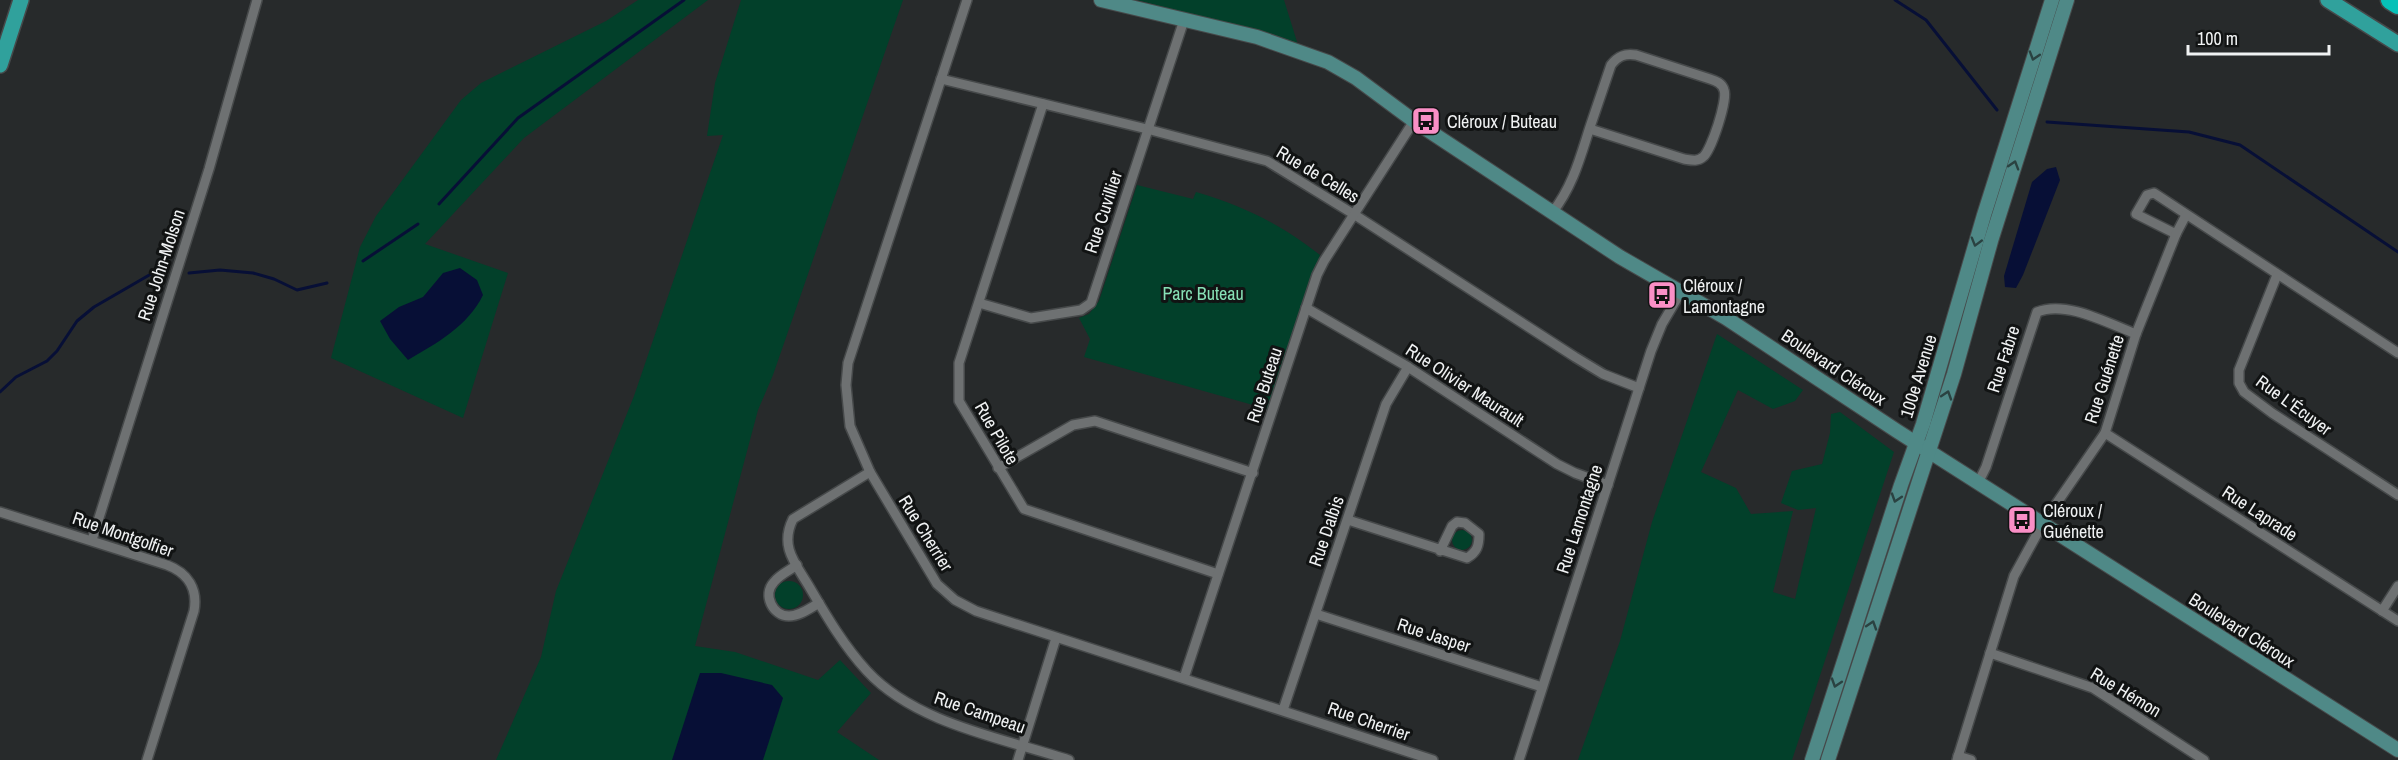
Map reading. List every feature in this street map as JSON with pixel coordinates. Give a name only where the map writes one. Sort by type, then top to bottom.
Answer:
[{"type":"highway","points":[[2390,0],[2398,5]]},
{"type":"main road","points":[[0,65],[21,0]]},
{"type":"main road","points":[[2328,0],[2398,44]]},
{"type":"street","name":"Rue John-Molson","points":[[92,540],[207,174],[257,0]]},
{"type":"street","name":"Rue Cherrier","points":[[967,0],[848,363],[846,385],[850,426],[870,472],[937,584],[955,600],[975,611],[1433,760]]},
{"type":"street","name":"Boulevard Cléroux","points":[[1101,0],[1257,37],[1328,62],[1356,78],[1414,121],[1620,257],[1752,334],[1929,451],[2398,750]]},
{"type":"street","name":"100e Avenue","points":[[1812,760],[1916,442],[2052,0]]},
{"type":"street","name":"100e Avenue","points":[[1828,760],[1929,451],[1971,317],[1994,231],[2067,0]]},
{"type":"street","name":"Rue Cuvillier","points":[[979,303],[1031,318],[1087,308],[1094,296],[1184,20]]},
{"type":"street","points":[[1552,213],[1572,182],[1611,65],[1615,59],[1627,53],[1710,78],[1719,83],[1725,91],[1725,101],[1709,149],[1704,157],[1696,161],[1590,129]]},
{"type":"street","name":"Rue de Celles","points":[[941,79],[1148,129],[1267,161],[1575,357],[1603,374],[1639,388]]},
{"type":"street","name":"Rue Pilote","points":[[1043,104],[959,363],[960,401],[1017,501],[1024,509],[1218,574]]},
{"type":"street","name":"Rue Buteau","points":[[1184,678],[1317,275],[1414,121]]},
{"type":"street","points":[[2176,234],[2139,216],[2137,210],[2147,195],[2154,193],[2398,353]]},
{"type":"street","name":"Rue Guénette","points":[[1958,758],[2014,576],[2043,523],[2105,433],[2136,334],[2176,234],[2186,215]]},
{"type":"street","name":"Rue L'Écuyer","points":[[2277,275],[2240,370],[2239,383],[2244,392],[2272,413],[2398,495]]},
{"type":"street","name":"Rue Lamontagne","points":[[1519,760],[1639,388],[1662,324],[1681,292]]},
{"type":"street","name":"Rue Fabre","points":[[1979,482],[2037,312],[2046,308],[2063,307],[2136,334]]},
{"type":"street","name":"Rue Olivier Maurault","points":[[1306,308],[1408,367],[1557,464],[1575,474],[1608,485]]},
{"type":"street","name":"Rue Dalbis","points":[[1283,710],[1386,404],[1408,367]]},
{"type":"street","points":[[998,468],[1073,425],[1095,421],[1253,473]]},
{"type":"street","name":"Rue Laprade","points":[[2105,433],[2398,621]]},
{"type":"street","name":"Rue Campeau","points":[[870,472],[793,519],[788,529],[786,543],[819,603],[844,642],[868,672],[893,693],[918,708],[942,719],[1069,760]]},
{"type":"street","name":"Rue Montgolfier","points":[[0,512],[175,568],[186,577],[196,595],[195,611],[147,760]]},
{"type":"street","points":[[1348,520],[1440,551],[1467,558],[1474,554],[1479,545],[1479,534],[1465,524],[1457,522],[1452,526],[1440,551]]},
{"type":"street","points":[[797,565],[773,582],[769,592],[770,602],[774,609],[788,616],[798,615],[819,603]]},
{"type":"street","points":[[2382,611],[2398,586]]},
{"type":"street","name":"Rue Jasper","points":[[1316,614],[1542,687]]},
{"type":"street","points":[[1018,760],[1056,638]]},
{"type":"street","name":"Rue Hémon","points":[[1990,653],[2093,688],[2204,760]]},
{"type":"street","points":[[1958,758],[1971,760]]},
{"type":"green space","points":[[638,0],[708,0],[524,138],[425,244],[508,273],[463,418],[331,358],[360,247],[376,216],[461,100],[481,83],[606,21]]},
{"type":"green space","points":[[741,0],[903,0],[773,375],[758,410],[695,646],[735,652],[818,680],[840,660],[871,693],[837,732],[879,760],[496,760],[541,657],[556,591],[634,396],[723,135],[707,136],[715,83]]},
{"type":"green space","points":[[1137,0],[1284,0],[1298,45],[1271,35]]},
{"type":"green space","name":"Parc Buteau","points":[[1137,185],[1193,199],[1196,192],[1231,204],[1275,225],[1320,255],[1267,409],[1084,357],[1090,339],[1079,318],[1089,314],[1099,301]]},
{"type":"green space","points":[[1717,334],[1803,390],[1795,401],[1773,409],[1738,390],[1701,472],[1736,488],[1751,514],[1793,511],[1773,592],[1795,599],[1816,508],[1798,510],[1781,503],[1792,471],[1822,464],[1830,433],[1831,414],[1840,412],[1894,452],[1792,760],[1578,760],[1620,641],[1652,522]]},
{"type":"green space","points":[[1895,522],[1887,564],[1823,760],[1817,760]]},
{"type":"green space","points":[[1462,530],[1469,533],[1472,540],[1469,547],[1462,550],[1455,547],[1452,540],[1455,533]]},
{"type":"green space","points":[[789,581],[799,585],[803,595],[799,605],[789,609],[779,605],[775,595],[779,585]]},
{"type":"shaded area","points":[[2056,167],[2060,180],[2023,275],[2016,288],[2005,287],[2004,276],[2032,182],[2047,169]]},
{"type":"shaded area","points":[[460,268],[477,280],[483,295],[477,306],[451,333],[408,360],[390,339],[380,321],[399,307],[423,297],[443,273]]},
{"type":"shaded area","points":[[700,673],[721,673],[772,685],[783,698],[763,760],[672,760]]},
{"type":"waterway","points":[[439,204],[518,118],[684,0]]},
{"type":"waterway","points":[[1895,0],[1926,20],[1997,110]]},
{"type":"waterway","points":[[2047,122],[2189,132],[2240,145],[2398,252]]},
{"type":"waterway","points":[[363,261],[418,224]]},
{"type":"waterway","points":[[189,273],[220,270],[253,273],[274,279],[297,290],[327,283]]},
{"type":"waterway","points":[[0,392],[16,377],[47,361],[57,351],[77,321],[94,307],[151,274],[164,273]]},
{"type":"place","name":"Cléroux / Buteau","points":[[1426,121]]},
{"type":"place","name":"Cléroux / Lamontagne","points":[[1662,295]]},
{"type":"place","name":"Cléroux / Guénette","points":[[2022,520]]}]
